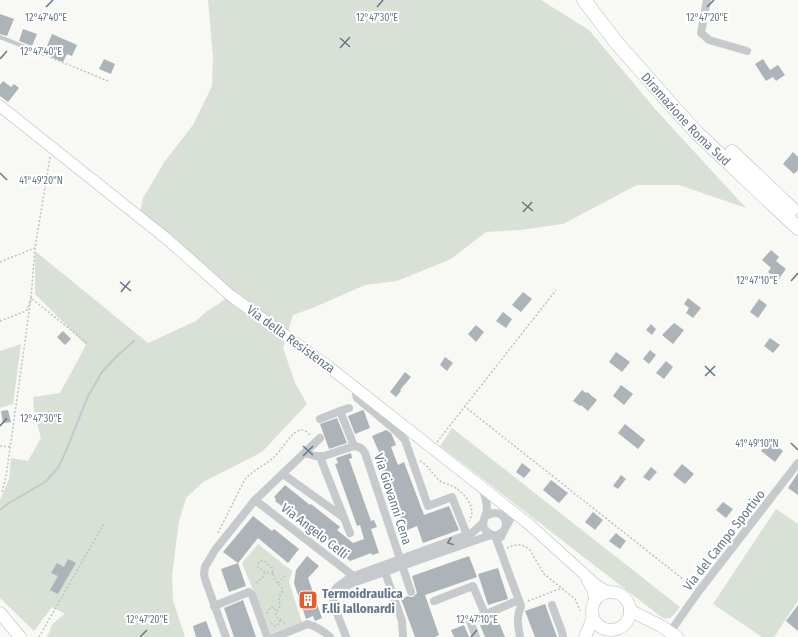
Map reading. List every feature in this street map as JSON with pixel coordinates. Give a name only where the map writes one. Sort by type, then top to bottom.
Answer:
[{"type":"highway","name":"Diramazione Roma Sud","points":[[584,0],[616,42],[697,133],[798,228]]},
{"type":"highway","name":"Diramazione Roma Sud","points":[[596,0],[634,49],[682,104],[798,215]]},
{"type":"main road","points":[[607,629],[598,625],[593,616],[592,606],[600,595],[607,592],[614,592],[626,598],[630,610],[629,618],[625,624]]},
{"type":"main road","points":[[630,610],[670,632]]},
{"type":"main road","points":[[0,613],[20,637]]},
{"type":"main road","points":[[585,637],[593,616]]},
{"type":"main road","points":[[592,637],[599,632],[607,629],[616,629],[625,624],[653,624],[670,632]]},
{"type":"street","points":[[708,0],[701,33],[709,40],[747,51]]},
{"type":"street","name":"Via della Resistenza","points":[[0,106],[167,239],[230,295],[330,368],[530,525],[582,573],[607,592]]},
{"type":"street","points":[[359,391],[356,394],[358,398],[405,440],[428,506],[452,497],[466,531]]},
{"type":"street","points":[[320,419],[349,408]]},
{"type":"street","points":[[305,453],[320,457],[354,446],[340,411]]},
{"type":"street","points":[[226,637],[205,579],[205,567],[215,550],[255,500],[318,440]]},
{"type":"street","name":"Via Giovanni Cena","points":[[354,446],[359,447],[365,453],[410,592]]},
{"type":"street","points":[[320,457],[350,533]]},
{"type":"street","name":"Via del Campo Sportivo","points":[[670,632],[699,591],[798,463]]},
{"type":"street","points":[[283,474],[344,517]]},
{"type":"street","points":[[482,487],[487,509],[485,530],[496,538],[521,606],[517,617],[520,637]]},
{"type":"street","name":"Via Angelo Celli","points":[[255,500],[356,579]]},
{"type":"street","points":[[356,579],[385,572],[466,531],[476,530],[491,510],[503,504]]},
{"type":"street","points":[[485,518],[496,512],[502,515],[506,520],[500,538],[500,549]]},
{"type":"street","points":[[346,637],[336,610],[333,594],[340,584],[401,563],[492,535],[497,535],[504,529],[512,518],[513,512]]},
{"type":"street","points":[[504,529],[519,524],[530,525]]},
{"type":"street","points":[[385,572],[402,621],[403,637]]},
{"type":"street","name":"Via della Resistenza","points":[[582,573],[592,588],[595,601]]},
{"type":"street","points":[[434,601],[473,586],[485,614]]},
{"type":"street","points":[[214,606],[249,592],[252,595],[267,636],[269,637]]},
{"type":"street","points":[[476,637],[470,621],[519,602]]},
{"type":"street","points":[[552,605],[562,632],[562,637]]},
{"type":"street","points":[[275,637],[308,624],[324,632],[330,637]]},
{"type":"lane","points":[[0,37],[43,54]]},
{"type":"path","points":[[43,54],[108,81]]},
{"type":"path","points":[[2,492],[6,477],[31,298],[35,248],[52,147]]},
{"type":"path","points":[[0,262],[35,248]]},
{"type":"path","points":[[432,448],[556,290]]},
{"type":"path","points":[[0,321],[26,310],[31,298]]},
{"type":"path","points":[[31,298],[86,343]]},
{"type":"path","points":[[464,406],[699,591]]},
{"type":"path","points":[[217,535],[247,476],[261,468],[276,456],[297,431],[306,431],[318,440]]},
{"type":"path","points":[[0,446],[10,447]]},
{"type":"path","points":[[412,460],[415,459],[421,461],[439,480],[452,486],[468,500],[472,507],[472,515],[466,531]]},
{"type":"path","points":[[39,637],[105,522]]},
{"type":"path","points":[[500,549],[516,545],[525,546],[530,550],[544,574],[574,599],[580,611]]},
{"type":"path","points":[[273,573],[268,574],[261,570],[258,567],[260,561],[264,561],[272,568],[273,573],[274,579],[282,588],[279,598],[280,606],[276,611]]},
{"type":"path","points":[[256,583],[262,578],[265,572]]},
{"type":"path","points":[[277,583],[285,576]]},
{"type":"path","points":[[519,602],[562,588]]},
{"type":"path","points":[[280,620],[278,625],[274,626],[268,619],[269,608],[273,607],[276,611],[276,615],[285,623],[289,631]]},
{"type":"shaded area","points":[[208,0],[541,0],[589,30],[655,109],[746,208],[679,185],[637,185],[563,224],[520,230],[486,232],[451,259],[397,281],[365,285],[293,315],[283,348],[295,383],[307,404],[262,452],[203,482],[186,498],[179,521],[172,576],[173,600],[185,637],[47,637],[52,625],[65,614],[52,607],[34,631],[0,598],[0,500],[9,479],[11,458],[28,461],[41,438],[34,412],[33,397],[60,393],[86,345],[35,294],[35,251],[148,343],[196,321],[207,311],[230,295],[139,217],[143,198],[165,161],[193,125],[212,86],[213,57]]},
{"type":"shaded area","points":[[21,344],[13,404],[0,408],[0,351]]},
{"type":"shaded area","points":[[452,428],[680,607],[672,617],[666,619],[660,616],[440,446]]},
{"type":"shaded area","points":[[776,509],[798,524],[798,601],[774,637],[762,637],[713,604]]},
{"type":"shaded area","points":[[258,544],[292,571],[289,582],[302,622],[271,634],[242,563]]},
{"type":"building","points":[[0,14],[14,19],[7,36],[0,34]]},
{"type":"building","points":[[23,29],[37,34],[32,46],[19,41]]},
{"type":"building","points":[[52,34],[77,45],[72,56],[67,54],[63,62],[46,55],[45,51]]},
{"type":"building","points":[[104,59],[115,64],[111,74],[99,69]]},
{"type":"building","points":[[763,59],[770,70],[778,65],[785,75],[776,81],[773,77],[766,81],[755,64]]},
{"type":"building","points":[[3,81],[11,87],[14,84],[19,88],[8,102],[0,96],[0,85]]},
{"type":"building","points":[[793,152],[798,157],[798,170],[794,174],[783,164]]},
{"type":"building","points":[[771,250],[779,257],[776,261],[786,269],[778,280],[768,272],[771,268],[762,260]]},
{"type":"building","points":[[523,292],[532,299],[521,312],[512,305]]},
{"type":"building","points":[[688,298],[701,308],[693,318],[686,313],[689,308],[684,304]]},
{"type":"building","points":[[759,299],[767,305],[758,318],[750,312]]},
{"type":"building","points":[[503,312],[512,319],[506,328],[496,321]]},
{"type":"building","points":[[674,323],[684,330],[673,344],[662,335]]},
{"type":"building","points":[[651,324],[656,329],[652,335],[646,330]]},
{"type":"building","points":[[476,325],[484,332],[476,342],[468,334]]},
{"type":"building","points":[[63,331],[71,339],[65,345],[57,337]]},
{"type":"building","points":[[770,338],[780,345],[773,353],[764,346]]},
{"type":"building","points":[[650,350],[656,355],[649,364],[643,359]]},
{"type":"building","points":[[616,352],[630,362],[622,372],[609,362]]},
{"type":"building","points":[[445,357],[453,363],[447,371],[440,365]]},
{"type":"building","points":[[666,361],[673,367],[664,379],[656,373]]},
{"type":"building","points":[[405,372],[411,377],[396,397],[390,392]]},
{"type":"building","points":[[621,385],[633,394],[624,405],[613,396]]},
{"type":"building","points":[[582,390],[597,400],[588,411],[573,401]]},
{"type":"building","points":[[8,410],[11,422],[3,423],[1,411]]},
{"type":"building","points":[[363,410],[370,428],[355,434],[348,416]]},
{"type":"building","points":[[337,418],[347,443],[329,449],[320,424]]},
{"type":"building","points":[[625,424],[645,440],[638,449],[618,433]]},
{"type":"building","points":[[386,430],[391,433],[396,445],[391,447],[398,465],[404,462],[424,515],[449,506],[459,530],[423,543],[417,526],[405,531],[379,462],[383,461],[372,436]]},
{"type":"building","points":[[769,440],[783,451],[775,462],[761,451]]},
{"type":"building","points":[[351,453],[352,458],[349,459],[371,521],[374,520],[377,527],[371,529],[379,553],[372,555],[371,553],[350,561],[328,542],[329,541],[300,518],[299,519],[275,501],[276,499],[274,497],[285,485],[340,527],[337,530],[353,543],[364,539],[360,525],[357,526],[335,464],[338,463],[336,458]]},
{"type":"building","points":[[522,463],[531,470],[524,478],[516,472]]},
{"type":"building","points":[[682,464],[694,474],[685,484],[673,475]]},
{"type":"building","points":[[651,467],[657,472],[649,481],[643,477]]},
{"type":"building","points":[[798,473],[798,495],[788,488]]},
{"type":"building","points":[[621,475],[626,479],[618,489],[613,486]]},
{"type":"building","points":[[551,480],[568,493],[559,503],[543,490]]},
{"type":"building","points":[[723,502],[733,509],[726,518],[716,510]]},
{"type":"building","points":[[593,512],[603,520],[595,530],[585,522]]},
{"type":"building","points":[[253,516],[272,531],[274,529],[299,549],[288,563],[258,538],[238,563],[223,552]]},
{"type":"building","points":[[616,533],[626,541],[620,549],[609,541]]},
{"type":"building","name":"Termoidraulica F.lli Iallonardi","points":[[307,556],[319,566],[308,578],[322,618],[315,621],[313,616],[306,619],[294,583],[296,570]]},
{"type":"building","points":[[469,556],[477,577],[425,595],[439,635],[435,637],[415,637],[401,599],[408,596],[413,597],[417,593],[412,576]]},
{"type":"building","points":[[68,559],[76,563],[58,594],[50,590],[58,576],[51,573],[57,563],[64,567]]},
{"type":"building","points":[[238,563],[246,586],[229,592],[221,569]]},
{"type":"building","points":[[498,568],[508,599],[488,605],[478,574]]},
{"type":"building","points":[[243,600],[256,637],[234,637],[224,608]]},
{"type":"building","points":[[545,604],[557,637],[535,637],[525,611]]},
{"type":"building","points":[[798,605],[798,631],[786,621]]},
{"type":"building","points":[[497,618],[505,637],[485,637],[480,625]]},
{"type":"building","points":[[206,621],[212,637],[196,637],[193,626]]},
{"type":"building","points":[[464,625],[469,637],[454,637],[451,630]]},
{"type":"waterway","points":[[0,510],[45,482],[58,468],[88,396],[102,372],[134,341]]},
{"type":"place","name":"Termoidraulica F.lli Iallonardi","points":[[308,600]]}]
